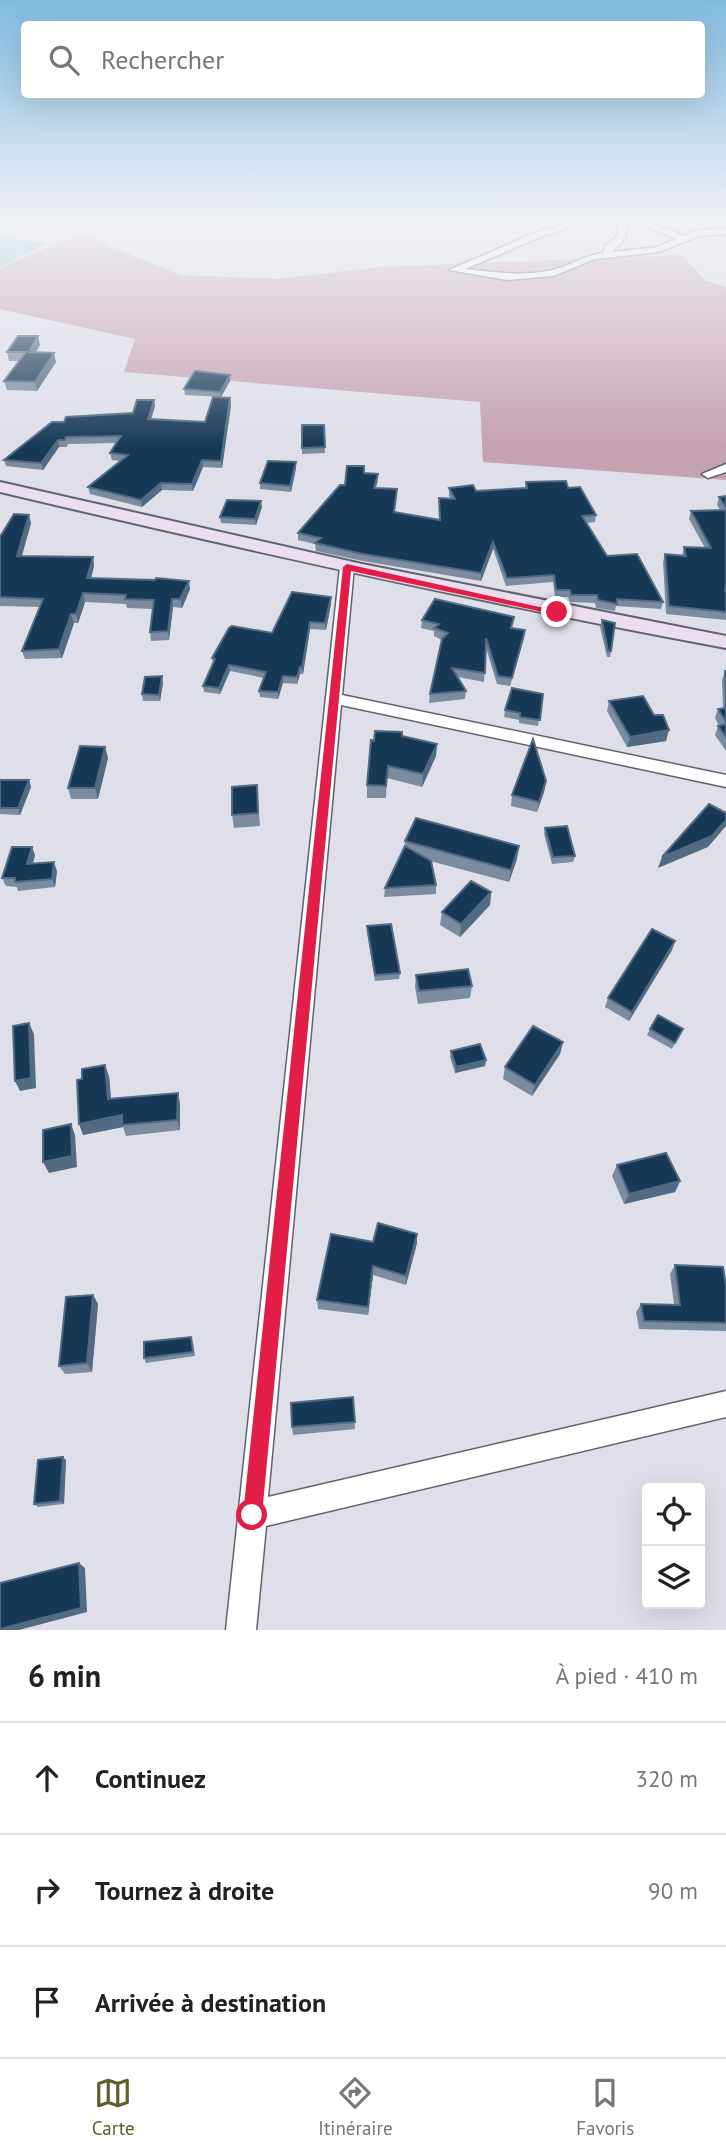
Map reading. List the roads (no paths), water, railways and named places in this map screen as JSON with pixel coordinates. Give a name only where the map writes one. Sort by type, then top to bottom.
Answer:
[{"type":"main road","points":[[0,487],[557,612],[726,642]]},
{"type":"street","points":[[708,474],[726,467]]},
{"type":"street","points":[[241,1630],[347,567]]},
{"type":"street","points":[[334,698],[726,781]]},
{"type":"street","points":[[252,1515],[726,1404]]}]
